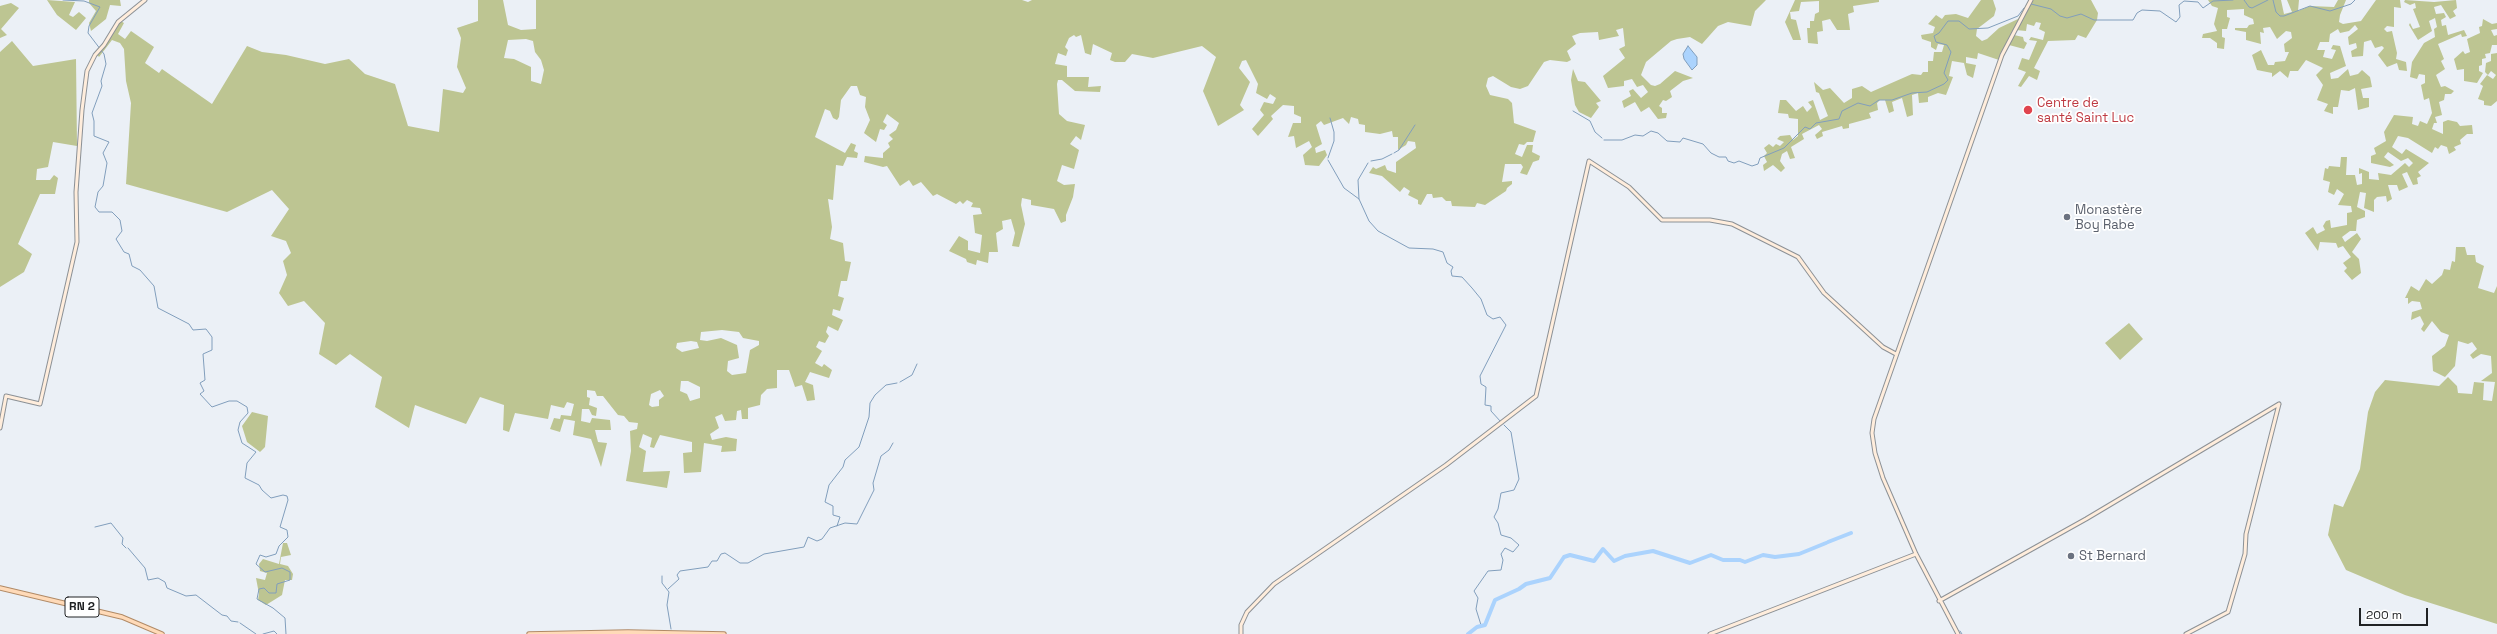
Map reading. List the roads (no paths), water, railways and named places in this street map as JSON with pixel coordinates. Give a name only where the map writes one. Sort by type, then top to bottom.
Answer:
[{"type":"main road","name":"RN 2","points":[[0,588],[122,617],[162,634]]},
{"type":"main road","points":[[529,634],[628,632],[724,634]]},
{"type":"street","points":[[0,428],[6,396],[40,404],[77,242],[76,192],[82,110],[87,71],[118,22],[145,0]]},
{"type":"street","points":[[1958,634],[1916,554],[1883,478],[1875,453],[1872,433],[1877,409],[1896,354],[1951,204],[2004,51],[2031,0]]},
{"type":"street","points":[[1241,634],[1241,625],[1247,612],[1274,584],[1446,465],[1536,396],[1589,161],[1629,187],[1662,220],[1710,220],[1737,225],[1798,258],[1824,293],[1877,342],[1896,354]]},
{"type":"street","points":[[1940,601],[2086,519],[2279,404],[2246,534],[2245,554],[2228,612],[2186,634]]},
{"type":"street","points":[[1710,634],[1916,554]]},
{"type":"water","points":[[1688,46],[1697,57],[1697,65],[1692,70],[1684,59],[1683,54]]},
{"type":"waterway","points":[[63,0],[84,1],[100,7],[89,26],[88,33],[104,54],[106,64],[101,81],[102,86],[92,113],[94,121],[94,136],[109,142],[103,153],[107,163],[103,186],[98,192],[95,207],[99,212],[112,212],[120,220],[122,231],[116,239],[124,252],[129,254],[132,266],[140,270],[154,286],[158,308],[189,324],[193,330],[206,329],[212,337],[212,350],[203,354],[205,380],[200,383],[204,391],[200,394],[212,407],[229,401],[237,401],[247,407],[248,413],[240,422],[238,430],[242,443],[256,452],[247,463],[245,478],[259,485],[271,498],[283,495],[287,496],[288,500],[280,527],[287,530],[288,537],[279,546],[276,554],[266,557],[260,555],[256,564],[265,572],[282,568],[290,572],[290,580],[277,584],[276,593],[269,593],[264,588],[259,589],[257,599],[273,608],[285,618],[286,634]]},
{"type":"waterway","points":[[2031,4],[2051,9],[2060,16],[2067,18],[2081,14],[2094,20],[2133,20],[2137,13],[2142,10],[2160,11],[2176,22],[2180,17],[2179,5],[2184,1],[2198,2],[2203,8],[2213,1],[2233,0]]},
{"type":"waterway","points":[[2244,0],[2249,7],[2252,8],[2268,0]]},
{"type":"waterway","points":[[2273,0],[2276,12],[2280,16],[2284,16],[2310,6],[2330,11],[2351,4],[2355,0]]},
{"type":"waterway","points":[[1604,140],[1622,140],[1635,135],[1643,136],[1651,131],[1658,133],[1667,141],[1680,142],[1683,138],[1703,144],[1711,153],[1719,157],[1726,157],[1728,161],[1734,163],[1739,161],[1752,166],[1758,164],[1760,158],[1784,148],[1805,127],[1810,129],[1816,123],[1839,119],[1842,111],[1858,103],[1870,106],[1879,100],[1892,100],[1912,93],[1927,92],[1944,84],[1948,80],[1944,73],[1951,52],[1947,45],[1936,42],[1934,36],[1939,33],[1948,21],[1959,21],[1969,29],[1988,28],[2018,16],[2024,8]]},
{"type":"waterway","points":[[1573,111],[1590,121],[1595,132],[1602,138]]},
{"type":"waterway","points":[[1328,158],[1334,141],[1334,132],[1330,118]]},
{"type":"waterway","points":[[1394,153],[1399,150],[1415,125]]},
{"type":"waterway","points":[[1371,161],[1382,159],[1392,154]]},
{"type":"waterway","points":[[1328,160],[1344,188],[1359,199],[1369,221],[1378,231],[1409,248],[1433,249],[1443,252],[1447,263],[1453,267],[1451,271],[1452,276],[1462,277],[1481,299],[1487,315],[1493,319],[1500,317],[1506,325],[1480,376],[1481,384],[1486,387],[1485,405],[1491,406],[1491,411],[1501,422]]},
{"type":"waterway","points":[[1359,199],[1358,180],[1368,163]]},
{"type":"waterway","points":[[900,382],[912,375],[917,364]]},
{"type":"waterway","points":[[837,526],[840,517],[833,515],[833,506],[825,502],[829,485],[843,467],[845,460],[859,447],[869,417],[870,403],[875,395],[886,385],[897,383]]},
{"type":"waterway","points":[[1481,625],[1476,609],[1478,598],[1474,591],[1488,571],[1501,570],[1503,560],[1501,554],[1505,548],[1513,552],[1519,545],[1511,538],[1501,535],[1498,523],[1494,517],[1498,509],[1501,493],[1514,490],[1519,479],[1511,432],[1504,425]]},
{"type":"waterway","points":[[668,589],[679,579],[677,575],[680,571],[708,567],[712,561],[717,561],[721,554],[725,553],[740,563],[748,563],[764,554],[804,547],[808,537],[817,541],[822,539],[830,528],[845,523],[857,524],[874,490],[873,483],[881,456],[889,450],[893,443]]},
{"type":"waterway","points":[[95,527],[111,523],[123,538],[122,544],[126,548]]},
{"type":"waterway","points":[[1828,542],[1851,533]]},
{"type":"waterway","points":[[1468,634],[1477,627],[1485,625],[1495,600],[1519,589],[1526,584],[1550,578],[1564,557],[1570,555],[1594,561],[1603,549],[1614,561],[1625,556],[1653,551],[1690,563],[1711,555],[1723,560],[1740,560],[1745,562],[1763,555],[1775,557],[1799,554],[1826,543]]},
{"type":"waterway","points":[[128,548],[145,568],[148,580],[158,578],[165,582],[167,588],[186,596],[196,595],[222,615],[227,616],[231,621],[238,622]]},
{"type":"waterway","points":[[662,576],[662,583],[669,592],[667,605],[671,629]]},
{"type":"waterway","points":[[240,623],[256,634]]},
{"type":"waterway","points":[[263,634],[274,631],[277,634]]},
{"type":"place","name":"Centre de santé Saint Luc","points":[[2028,110]]},
{"type":"place","name":"Monastère Boy Rabe","points":[[2067,217]]},
{"type":"place","name":"St Bernard","points":[[2071,556]]}]
